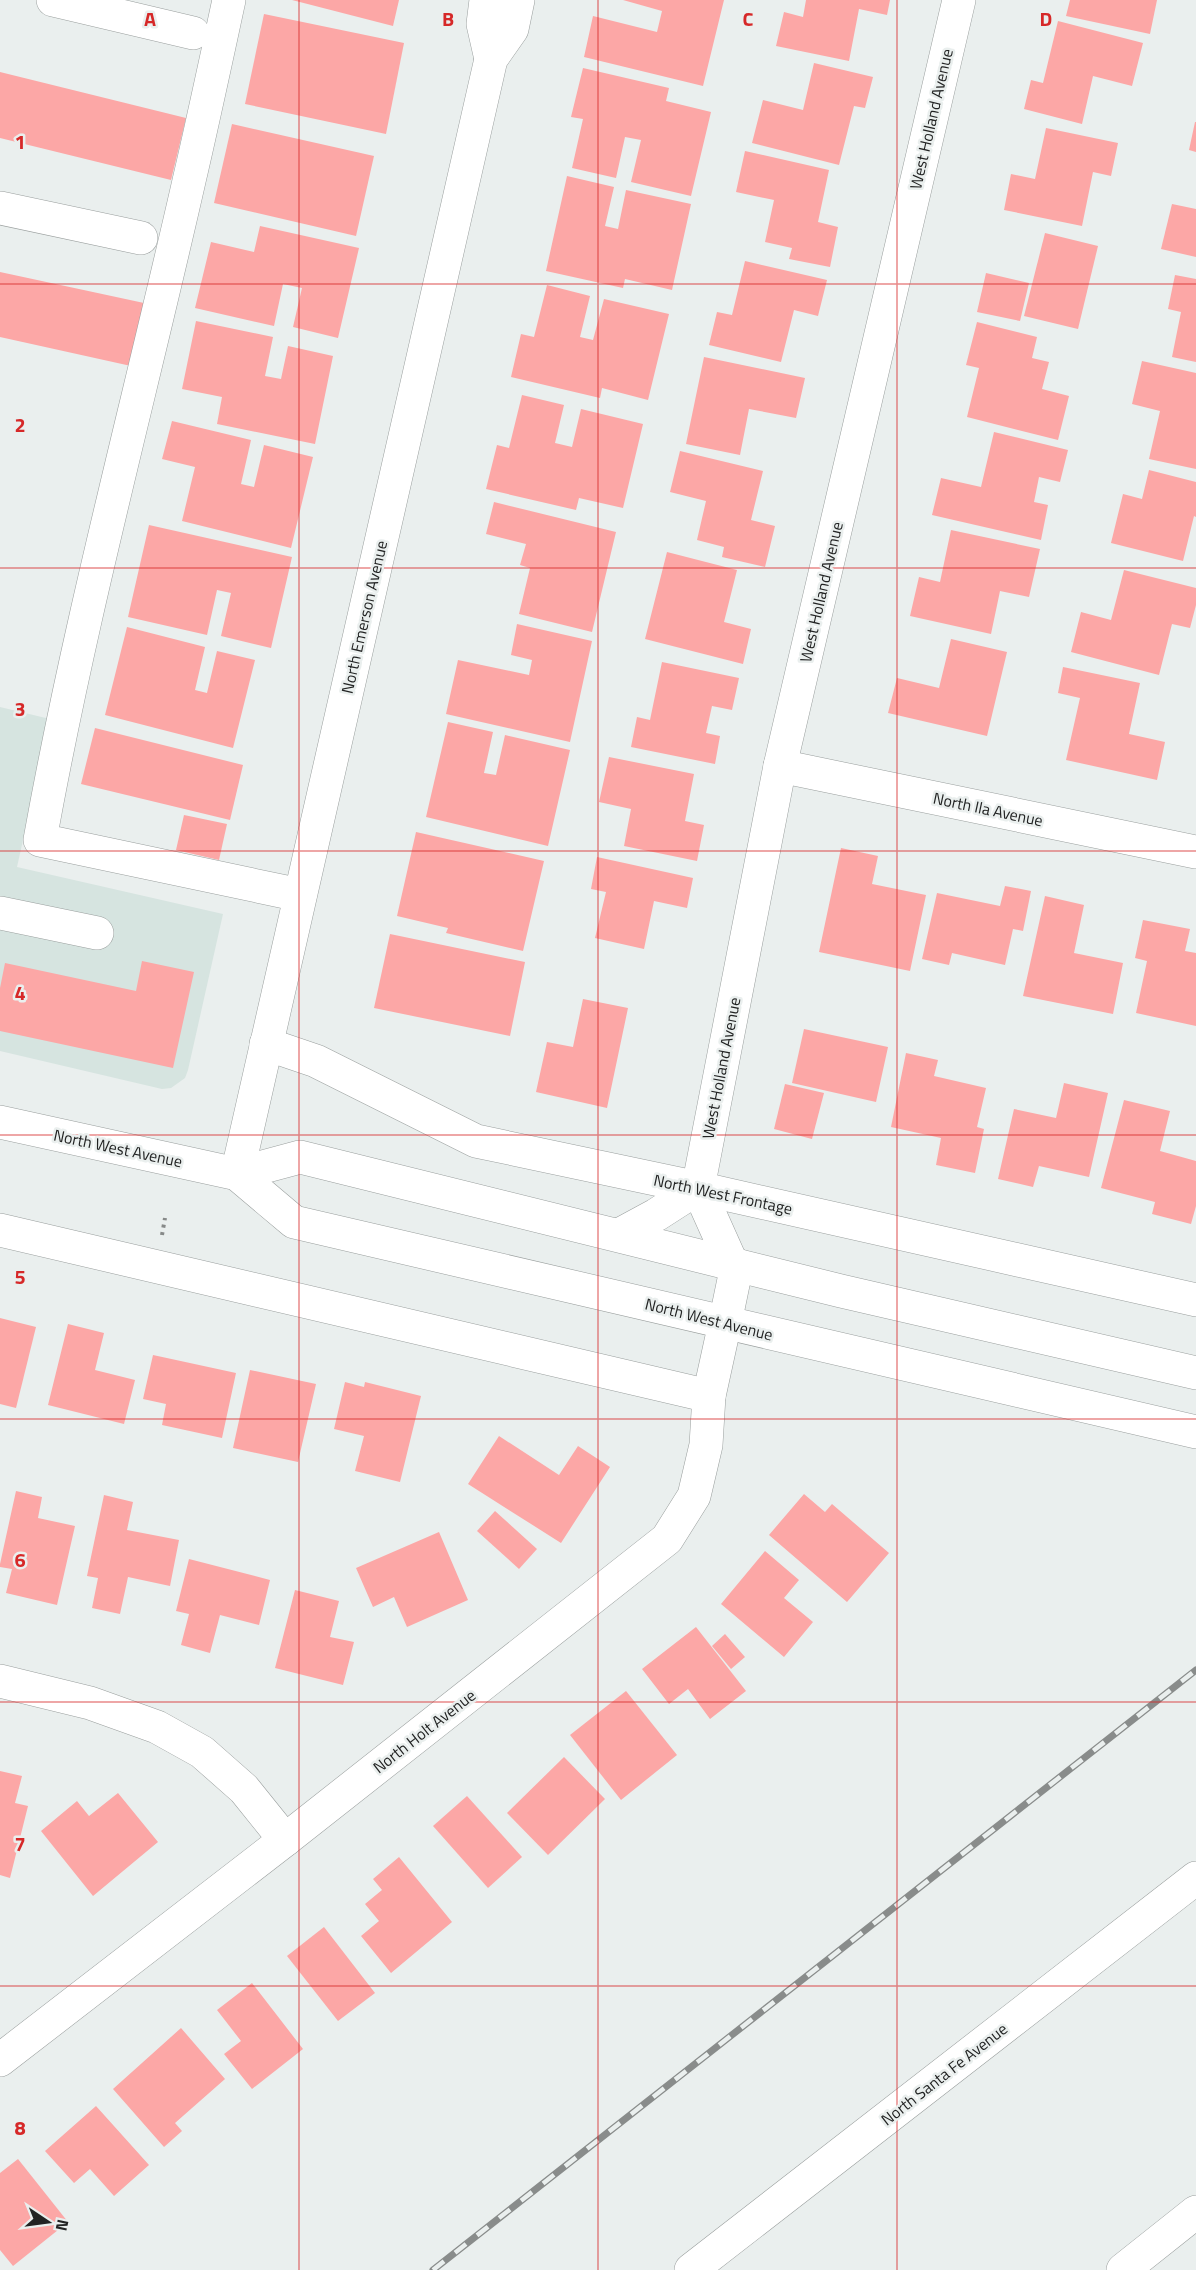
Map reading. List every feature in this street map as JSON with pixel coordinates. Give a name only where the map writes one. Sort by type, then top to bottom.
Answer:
[{"type":"street","points":[[53,0],[193,33]]},
{"type":"street","points":[[229,0],[189,182],[132,414],[63,719],[40,840],[300,895]]},
{"type":"street","name":"North Emerson Avenue","points":[[486,0],[483,24],[491,59]]},
{"type":"street","name":"North Emerson Avenue","points":[[237,1174],[491,59],[512,29],[518,0]]},
{"type":"street","name":"West Holland Avenue","points":[[698,1188],[780,766],[959,0]]},
{"type":"street","points":[[0,208],[141,238]]},
{"type":"street","name":"North Ila Avenue","points":[[780,766],[1196,852]]},
{"type":"street","points":[[0,913],[97,933]]},
{"type":"street","name":"North West Frontage","points":[[266,1044],[316,1061],[476,1141],[698,1188],[1196,1300]]},
{"type":"street","name":"North West Avenue","points":[[0,1122],[237,1174],[300,1157],[841,1291],[1196,1373]]},
{"type":"street","name":"North West Avenue","points":[[237,1174],[294,1222],[1196,1432]]},
{"type":"street","points":[[619,1236],[698,1188],[735,1264]]},
{"type":"street","points":[[0,1230],[709,1396]]},
{"type":"street","name":"North Holt Avenue","points":[[0,2060],[285,1840],[667,1539],[694,1496],[706,1444],[709,1396],[735,1264]]},
{"type":"street","points":[[0,1681],[90,1702],[157,1727],[202,1752],[244,1789],[285,1840]]},
{"type":"street","name":"North Santa Fe Avenue","points":[[691,2270],[1196,1878]]},
{"type":"street","points":[[1123,2270],[1196,2212]]},
{"type":"shaded area","points":[[0,707],[50,719],[17,867],[223,914],[188,1070],[185,1078],[171,1088],[162,1089],[0,1051]]},
{"type":"building","points":[[292,0],[399,0],[393,26]]},
{"type":"building","points":[[623,0],[724,0],[703,86],[584,57],[593,16],[657,32],[662,11]]},
{"type":"building","points":[[806,0],[890,0],[887,15],[859,9],[849,61],[776,46],[784,12],[803,17]]},
{"type":"building","points":[[1070,0],[1157,0],[1150,34],[1066,16]]},
{"type":"building","points":[[264,14],[404,43],[386,134],[245,104]]},
{"type":"building","points":[[1058,21],[1143,43],[1132,86],[1093,76],[1082,124],[1024,109],[1031,80],[1043,83]]},
{"type":"building","points":[[814,63],[873,77],[865,108],[854,106],[839,165],[752,143],[763,100],[803,110]]},
{"type":"building","points":[[583,68],[669,88],[666,101],[711,112],[691,196],[631,182],[641,140],[625,137],[616,178],[572,168],[583,119],[571,117]]},
{"type":"building","points":[[0,72],[186,118],[171,180],[0,138]]},
{"type":"building","points":[[1196,122],[1196,152],[1189,150]]},
{"type":"building","points":[[232,124],[374,156],[356,236],[214,203]]},
{"type":"building","points":[[1046,128],[1118,143],[1111,176],[1093,172],[1082,226],[1004,210],[1011,174],[1035,179]]},
{"type":"building","points":[[745,151],[829,170],[818,222],[838,227],[830,267],[789,259],[792,248],[765,242],[774,200],[736,192]]},
{"type":"building","points":[[567,176],[614,187],[605,226],[618,229],[626,190],[691,204],[672,290],[625,279],[623,288],[546,271]]},
{"type":"building","points":[[1172,204],[1196,209],[1196,257],[1161,249]]},
{"type":"building","points":[[260,226],[359,248],[338,338],[293,327],[302,288],[283,284],[274,326],[195,308],[211,242],[254,252]]},
{"type":"building","points":[[1045,233],[1098,246],[1078,329],[1024,316]]},
{"type":"building","points":[[745,261],[827,280],[818,316],[794,310],[781,362],[709,345],[717,312],[732,315]]},
{"type":"building","points":[[0,272],[144,303],[131,366],[0,337]]},
{"type":"building","points":[[986,273],[1029,283],[1020,321],[977,312]]},
{"type":"building","points":[[1175,275],[1196,279],[1196,362],[1172,357],[1181,312],[1168,309]]},
{"type":"building","points":[[547,285],[590,296],[580,337],[593,340],[604,299],[669,314],[648,400],[602,388],[600,398],[511,377],[521,334],[534,337]]},
{"type":"building","points":[[196,321],[273,337],[265,376],[281,379],[288,346],[333,356],[315,444],[217,424],[222,397],[182,389]]},
{"type":"building","points":[[977,322],[1037,337],[1032,358],[1049,362],[1042,389],[1069,396],[1058,440],[967,417],[979,368],[966,365]]},
{"type":"building","points":[[704,357],[805,378],[796,418],[749,409],[740,455],[686,444]]},
{"type":"building","points":[[1142,361],[1196,373],[1196,469],[1149,459],[1160,411],[1132,404]]},
{"type":"building","points":[[522,395],[564,405],[555,443],[572,447],[581,409],[643,424],[623,508],[579,498],[576,510],[486,489],[497,445],[509,448]]},
{"type":"building","points":[[172,421],[251,440],[241,484],[254,487],[264,445],[313,457],[291,548],[182,521],[195,467],[162,459]]},
{"type":"building","points":[[994,432],[1068,450],[1060,482],[1039,477],[1034,502],[1048,505],[1041,540],[932,515],[941,478],[981,487]]},
{"type":"building","points":[[680,451],[763,471],[751,520],[775,526],[765,567],[722,557],[724,547],[697,540],[706,501],[670,492]]},
{"type":"building","points":[[1149,470],[1196,482],[1196,517],[1194,516],[1183,561],[1111,543],[1123,494],[1142,499]]},
{"type":"building","points":[[494,502],[616,532],[592,632],[519,614],[530,568],[520,565],[526,544],[486,534]]},
{"type":"building","points":[[149,525],[292,557],[271,648],[221,636],[231,593],[217,590],[207,635],[128,617]]},
{"type":"building","points":[[951,530],[1040,549],[1029,597],[1000,591],[991,634],[910,616],[919,577],[940,582]]},
{"type":"building","points":[[667,552],[737,570],[724,622],[751,629],[743,664],[645,639]]},
{"type":"building","points":[[1124,570],[1196,588],[1196,605],[1190,628],[1172,624],[1159,675],[1071,652],[1081,612],[1111,620]]},
{"type":"building","points":[[517,624],[592,641],[570,742],[446,714],[458,660],[529,675],[532,660],[511,655]]},
{"type":"building","points":[[127,627],[205,647],[195,690],[207,693],[217,651],[255,660],[233,748],[105,715]]},
{"type":"building","points":[[951,639],[1007,652],[987,736],[888,713],[897,678],[939,688]]},
{"type":"building","points":[[662,662],[739,678],[732,710],[712,706],[706,733],[720,736],[715,764],[631,747],[637,717],[650,720]]},
{"type":"building","points":[[1063,667],[1140,683],[1129,734],[1165,742],[1157,780],[1066,760],[1080,698],[1058,693]]},
{"type":"building","points":[[448,722],[493,732],[484,773],[496,775],[505,735],[570,750],[548,846],[426,817]]},
{"type":"building","points":[[95,728],[243,765],[230,820],[81,784]]},
{"type":"building","points":[[609,757],[694,774],[685,821],[704,825],[697,861],[624,846],[631,809],[599,802]]},
{"type":"building","points":[[184,815],[227,824],[219,860],[176,850]]},
{"type":"building","points":[[416,832],[544,861],[523,951],[446,933],[448,928],[397,916]]},
{"type":"building","points":[[841,848],[878,856],[872,884],[926,895],[910,971],[819,952]]},
{"type":"building","points":[[597,857],[693,878],[687,908],[654,901],[644,949],[595,938],[606,892],[591,889]]},
{"type":"building","points":[[1005,886],[1031,891],[1023,931],[1013,929],[1005,965],[952,953],[949,965],[922,959],[937,893],[1000,906]]},
{"type":"building","points":[[1045,896],[1084,905],[1074,953],[1123,963],[1113,1014],[1023,996]]},
{"type":"building","points":[[1143,920],[1190,929],[1185,951],[1196,953],[1196,1026],[1136,1013],[1147,961],[1135,958]]},
{"type":"building","points":[[390,934],[525,962],[510,1036],[374,1008]]},
{"type":"building","points":[[142,961],[194,972],[173,1068],[0,1031],[0,988],[5,963],[136,991]]},
{"type":"building","points":[[583,999],[628,1008],[607,1108],[536,1092],[547,1042],[573,1047]]},
{"type":"building","points":[[804,1029],[888,1047],[876,1102],[792,1083]]},
{"type":"building","points":[[906,1053],[938,1060],[934,1076],[986,1088],[977,1127],[984,1129],[975,1173],[936,1165],[941,1138],[891,1127]]},
{"type":"building","points":[[1064,1083],[1108,1093],[1089,1177],[1039,1166],[1033,1187],[998,1179],[1014,1109],[1056,1118]]},
{"type":"building","points":[[785,1084],[824,1093],[812,1139],[774,1129]]},
{"type":"building","points":[[1124,1100],[1170,1111],[1160,1151],[1196,1161],[1196,1206],[1191,1224],[1152,1214],[1155,1202],[1101,1188]]},
{"type":"building","points":[[0,1318],[36,1327],[16,1408],[0,1404]]},
{"type":"building","points":[[68,1324],[104,1333],[95,1370],[135,1380],[124,1424],[48,1405]]},
{"type":"building","points":[[153,1355],[236,1373],[222,1438],[162,1425],[166,1404],[143,1399]]},
{"type":"building","points":[[250,1370],[316,1384],[298,1462],[233,1448]]},
{"type":"building","points":[[345,1382],[364,1387],[365,1382],[421,1396],[400,1482],[355,1471],[364,1436],[334,1429]]},
{"type":"building","points":[[499,1436],[559,1475],[578,1446],[610,1467],[561,1543],[468,1484]]},
{"type":"building","points":[[16,1491],[42,1497],[38,1518],[75,1526],[57,1605],[6,1593],[12,1569],[0,1567],[0,1564]]},
{"type":"building","points":[[804,1494],[825,1512],[832,1504],[889,1553],[847,1602],[769,1535]]},
{"type":"building","points":[[104,1495],[133,1502],[127,1530],[179,1540],[170,1586],[128,1577],[120,1614],[92,1608],[98,1578],[87,1576]]},
{"type":"building","points":[[495,1511],[537,1549],[519,1569],[477,1531]]},
{"type":"building","points":[[439,1532],[468,1600],[407,1627],[394,1597],[373,1607],[356,1568]]},
{"type":"building","points":[[765,1551],[799,1580],[784,1598],[813,1622],[784,1657],[721,1604]]},
{"type":"building","points":[[189,1559],[270,1580],[259,1625],[220,1615],[210,1653],[181,1645],[189,1614],[176,1611]]},
{"type":"building","points":[[295,1590],[339,1601],[330,1637],[354,1642],[343,1685],[275,1668]]},
{"type":"building","points":[[696,1627],[746,1691],[710,1719],[688,1689],[669,1704],[642,1669]]},
{"type":"building","points":[[725,1634],[745,1657],[731,1669],[712,1646]]},
{"type":"building","points":[[626,1691],[677,1755],[621,1800],[570,1735]]},
{"type":"building","points":[[564,1757],[605,1799],[548,1855],[507,1813]]},
{"type":"building","points":[[0,1771],[22,1776],[15,1803],[28,1806],[10,1878],[0,1875]]},
{"type":"building","points":[[118,1793],[158,1842],[93,1896],[41,1831],[77,1801],[89,1816]]},
{"type":"building","points":[[467,1796],[522,1857],[488,1888],[433,1826]]},
{"type":"building","points":[[399,1857],[452,1922],[391,1973],[361,1936],[379,1921],[365,1904],[382,1890],[373,1879]]},
{"type":"building","points":[[324,1927],[375,1993],[338,2021],[287,1956]]},
{"type":"building","points":[[252,1983],[303,2049],[252,2089],[224,2054],[241,2041],[217,2010]]},
{"type":"building","points":[[181,2028],[225,2079],[175,2123],[182,2131],[164,2147],[113,2089]]},
{"type":"building","points":[[96,2106],[149,2165],[114,2196],[90,2169],[74,2183],[45,2151]]},
{"type":"building","points":[[18,2159],[68,2222],[13,2266],[0,2250],[0,2173]]},
{"type":"railway","points":[[433,2270],[1196,1670]]}]
